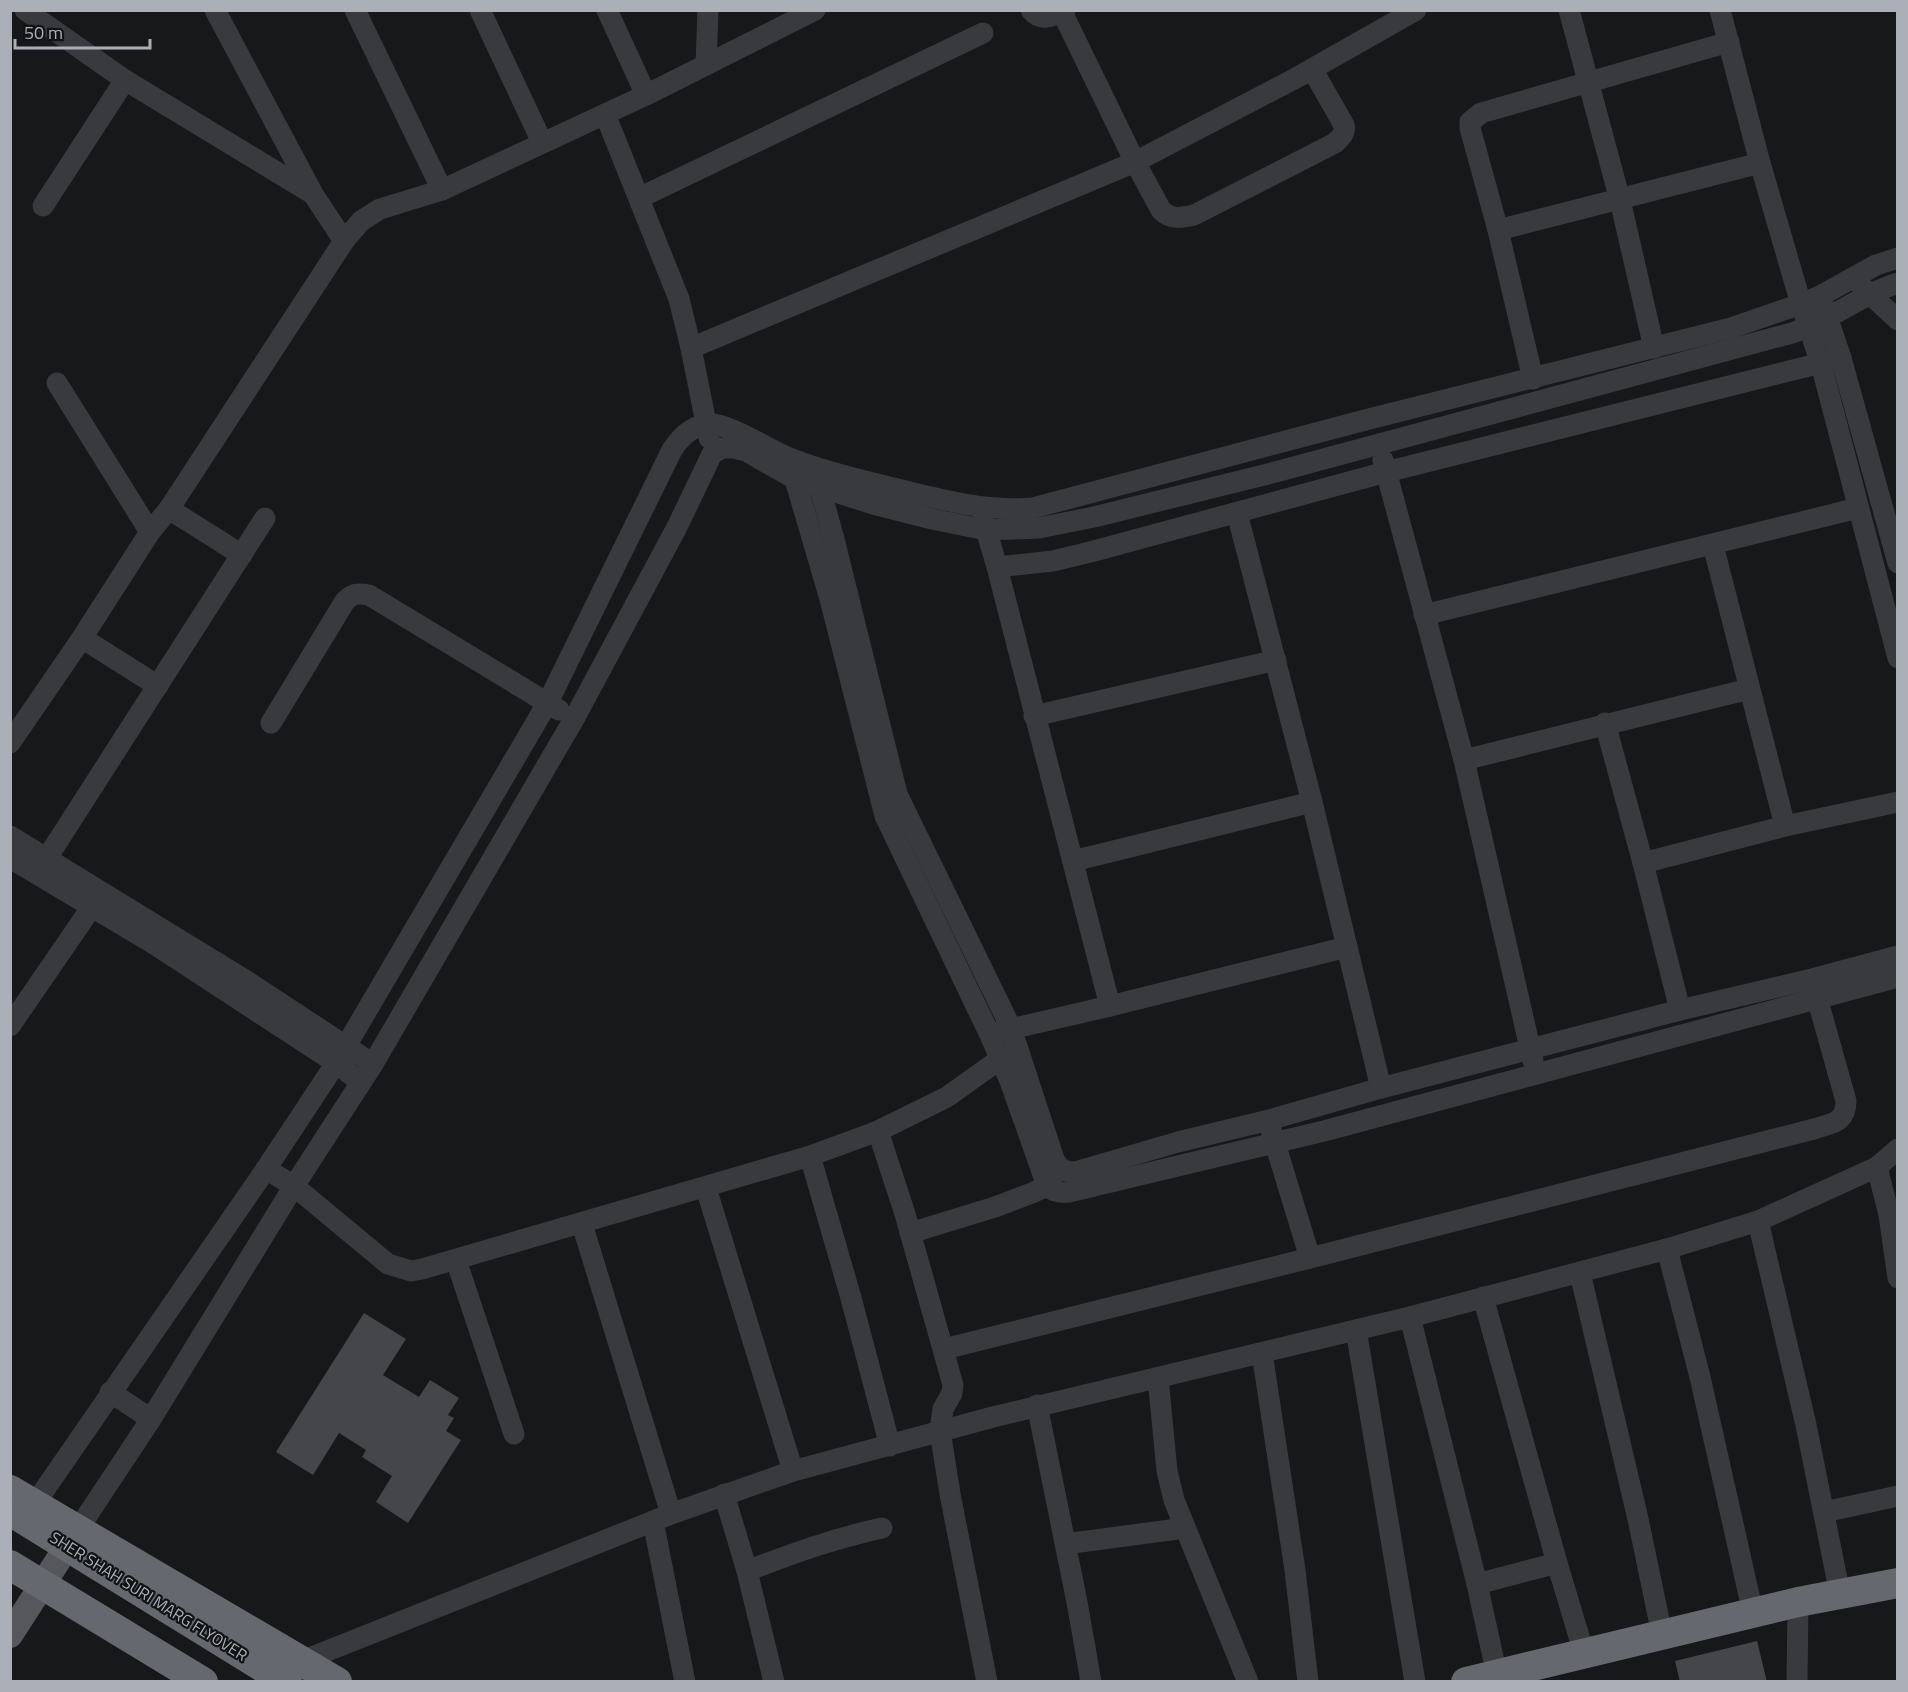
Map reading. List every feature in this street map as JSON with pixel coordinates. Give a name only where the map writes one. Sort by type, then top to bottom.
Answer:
[{"type":"highway","points":[[18,1502],[77,1531],[294,1671],[337,1682]]},
{"type":"highway","name":"SHER SHAH SURI MARG FLYOVER","points":[[18,1502],[294,1671]]},
{"type":"highway","name":"SHER SHAH SURI MARG FLYOVER","points":[[10,1534],[249,1682]]},
{"type":"highway","points":[[10,1565],[203,1682]]},
{"type":"highway","points":[[1467,1681],[1798,1602],[1898,1583]]},
{"type":"main road","points":[[10,1534],[18,1502]]},
{"type":"main road","points":[[10,1635],[77,1531]]},
{"type":"street","points":[[25,10],[125,80],[313,194]]},
{"type":"street","points":[[216,10],[313,194],[344,241]]},
{"type":"street","points":[[355,10],[442,190]]},
{"type":"street","points":[[480,10],[542,142]]},
{"type":"street","points":[[607,10],[646,95]]},
{"type":"street","points":[[706,64],[708,10]]},
{"type":"street","points":[[1031,10],[1036,16],[1042,18],[1063,11],[1135,162],[1161,210],[1167,216],[1176,218],[1194,215],[1335,143],[1342,136],[1345,130],[1344,124],[1312,69]]},
{"type":"street","points":[[691,348],[1135,162],[1312,69],[1416,10]]},
{"type":"street","points":[[1569,10],[1620,200],[1654,348]]},
{"type":"street","points":[[1720,10],[1760,163],[1810,300],[1828,319],[1831,361],[1858,508],[1898,658]]},
{"type":"street","points":[[10,743],[82,638],[150,532],[169,509],[344,241],[361,221],[380,209],[442,190],[646,95],[806,12]]},
{"type":"street","points":[[639,198],[983,33]]},
{"type":"street","points":[[1533,379],[1470,122],[1481,113],[1729,42]]},
{"type":"street","points":[[43,206],[125,80]]},
{"type":"street","points":[[605,114],[678,299],[691,348],[712,454]]},
{"type":"street","points":[[1498,230],[1760,163]]},
{"type":"street","points":[[18,1502],[110,1392],[266,1169],[341,1055],[548,702],[672,450],[683,435],[693,428],[706,424],[723,426],[788,457],[813,466],[980,507],[1012,510],[1056,503],[1731,328],[1810,300],[1876,265],[1898,258]]},
{"type":"street","points":[[1852,278],[1898,320]]},
{"type":"street","points":[[77,1531],[151,1419],[372,1064],[574,719],[677,526],[712,454],[722,448],[746,451],[795,479],[899,511],[986,530],[1039,528],[1094,517],[1257,477],[1546,398],[1664,369],[1808,327],[1828,319],[1870,294],[1898,283]]},
{"type":"street","points":[[1810,300],[1808,327],[1831,361],[1898,563]]},
{"type":"street","points":[[997,567],[1053,561],[1386,472],[1831,361]]},
{"type":"street","points":[[57,383],[150,532]]},
{"type":"street","points":[[1369,420],[1386,472],[1464,759],[1536,1073]]},
{"type":"street","points":[[788,457],[830,599],[885,816],[990,1035],[1047,1186],[1052,1191],[1069,1192],[1275,1143],[1536,1073],[1815,989],[1898,956]]},
{"type":"street","points":[[813,466],[897,794],[1011,1028],[1058,1167],[1062,1170],[1075,1172],[1178,1142],[1269,1120],[1680,1010],[1898,977]]},
{"type":"street","points":[[980,507],[1110,1006]]},
{"type":"street","points":[[1424,615],[1858,508]]},
{"type":"street","points":[[169,509],[242,555]]},
{"type":"street","points":[[1237,513],[1312,802],[1381,1089]]},
{"type":"street","points":[[47,858],[265,518]]},
{"type":"street","points":[[1713,545],[1785,826]]},
{"type":"street","points":[[271,723],[345,602],[351,595],[359,593],[369,595],[574,719]]},
{"type":"street","points":[[82,638],[158,686]]},
{"type":"street","points":[[1034,716],[1276,660]]},
{"type":"street","points":[[1464,759],[1749,688]]},
{"type":"street","points":[[1605,723],[1680,1010]]},
{"type":"street","points":[[1073,861],[1312,802]]},
{"type":"street","points":[[1643,863],[1785,826],[1898,802]]},
{"type":"street","points":[[10,836],[47,858],[154,944],[341,1055],[372,1064]]},
{"type":"street","points":[[10,858],[97,899]]},
{"type":"street","points":[[10,1026],[97,899]]},
{"type":"street","points":[[990,1035],[1347,947]]},
{"type":"street","points":[[944,1349],[1310,1258],[1835,1122],[1846,1110],[1846,1101],[1815,989]]},
{"type":"street","points":[[341,1055],[360,1082]]},
{"type":"street","points":[[266,1169],[294,1186],[388,1264],[411,1271],[582,1224],[810,1156],[878,1131],[947,1097],[1000,1059]]},
{"type":"street","points":[[1269,1120],[1310,1258]]},
{"type":"street","points":[[878,1131],[944,1349],[953,1389],[943,1409],[940,1431],[987,1682]]},
{"type":"street","points":[[294,1671],[662,1517],[793,1471],[1037,1405],[1410,1317],[1667,1249],[1758,1221],[1877,1167],[1898,1149]]},
{"type":"street","points":[[810,1156],[890,1446]]},
{"type":"street","points":[[910,1233],[995,1207],[1047,1186],[1058,1167]]},
{"type":"street","points":[[1877,1167],[1889,1215],[1898,1278]]},
{"type":"street","points":[[706,1188],[793,1471]]},
{"type":"street","points":[[1758,1221],[1824,1512],[1840,1594]]},
{"type":"street","points":[[582,1224],[662,1517],[685,1682]]},
{"type":"street","points":[[1667,1249],[1700,1377],[1753,1613]]},
{"type":"street","points":[[456,1260],[514,1434]]},
{"type":"street","points":[[1580,1272],[1638,1519],[1662,1634]]},
{"type":"street","points":[[1484,1297],[1584,1653]]},
{"type":"street","points":[[1410,1317],[1477,1584],[1497,1675]]},
{"type":"street","points":[[1356,1330],[1415,1682]]},
{"type":"street","points":[[1262,1353],[1295,1570],[1308,1682]]},
{"type":"street","points":[[1158,1378],[1169,1484],[1248,1682]]},
{"type":"street","points":[[110,1392],[151,1419]]},
{"type":"street","points":[[1037,1405],[1091,1682]]},
{"type":"street","points":[[724,1494],[747,1571],[774,1682]]},
{"type":"street","points":[[1824,1512],[1898,1496]]},
{"type":"street","points":[[747,1571],[818,1544],[882,1528]]},
{"type":"street","points":[[1065,1544],[1185,1528]]},
{"type":"street","points":[[1477,1584],[1557,1563]]},
{"type":"street","points":[[1797,1682],[1798,1602]]},
{"type":"building","points":[[364,1313],[406,1339],[383,1375],[419,1397],[430,1380],[459,1398],[448,1415],[454,1418],[446,1431],[461,1440],[408,1523],[376,1502],[392,1476],[362,1457],[366,1450],[339,1433],[313,1475],[276,1452]]},
{"type":"building","points":[[1757,1641],[1767,1682],[1680,1682],[1675,1661]]}]
